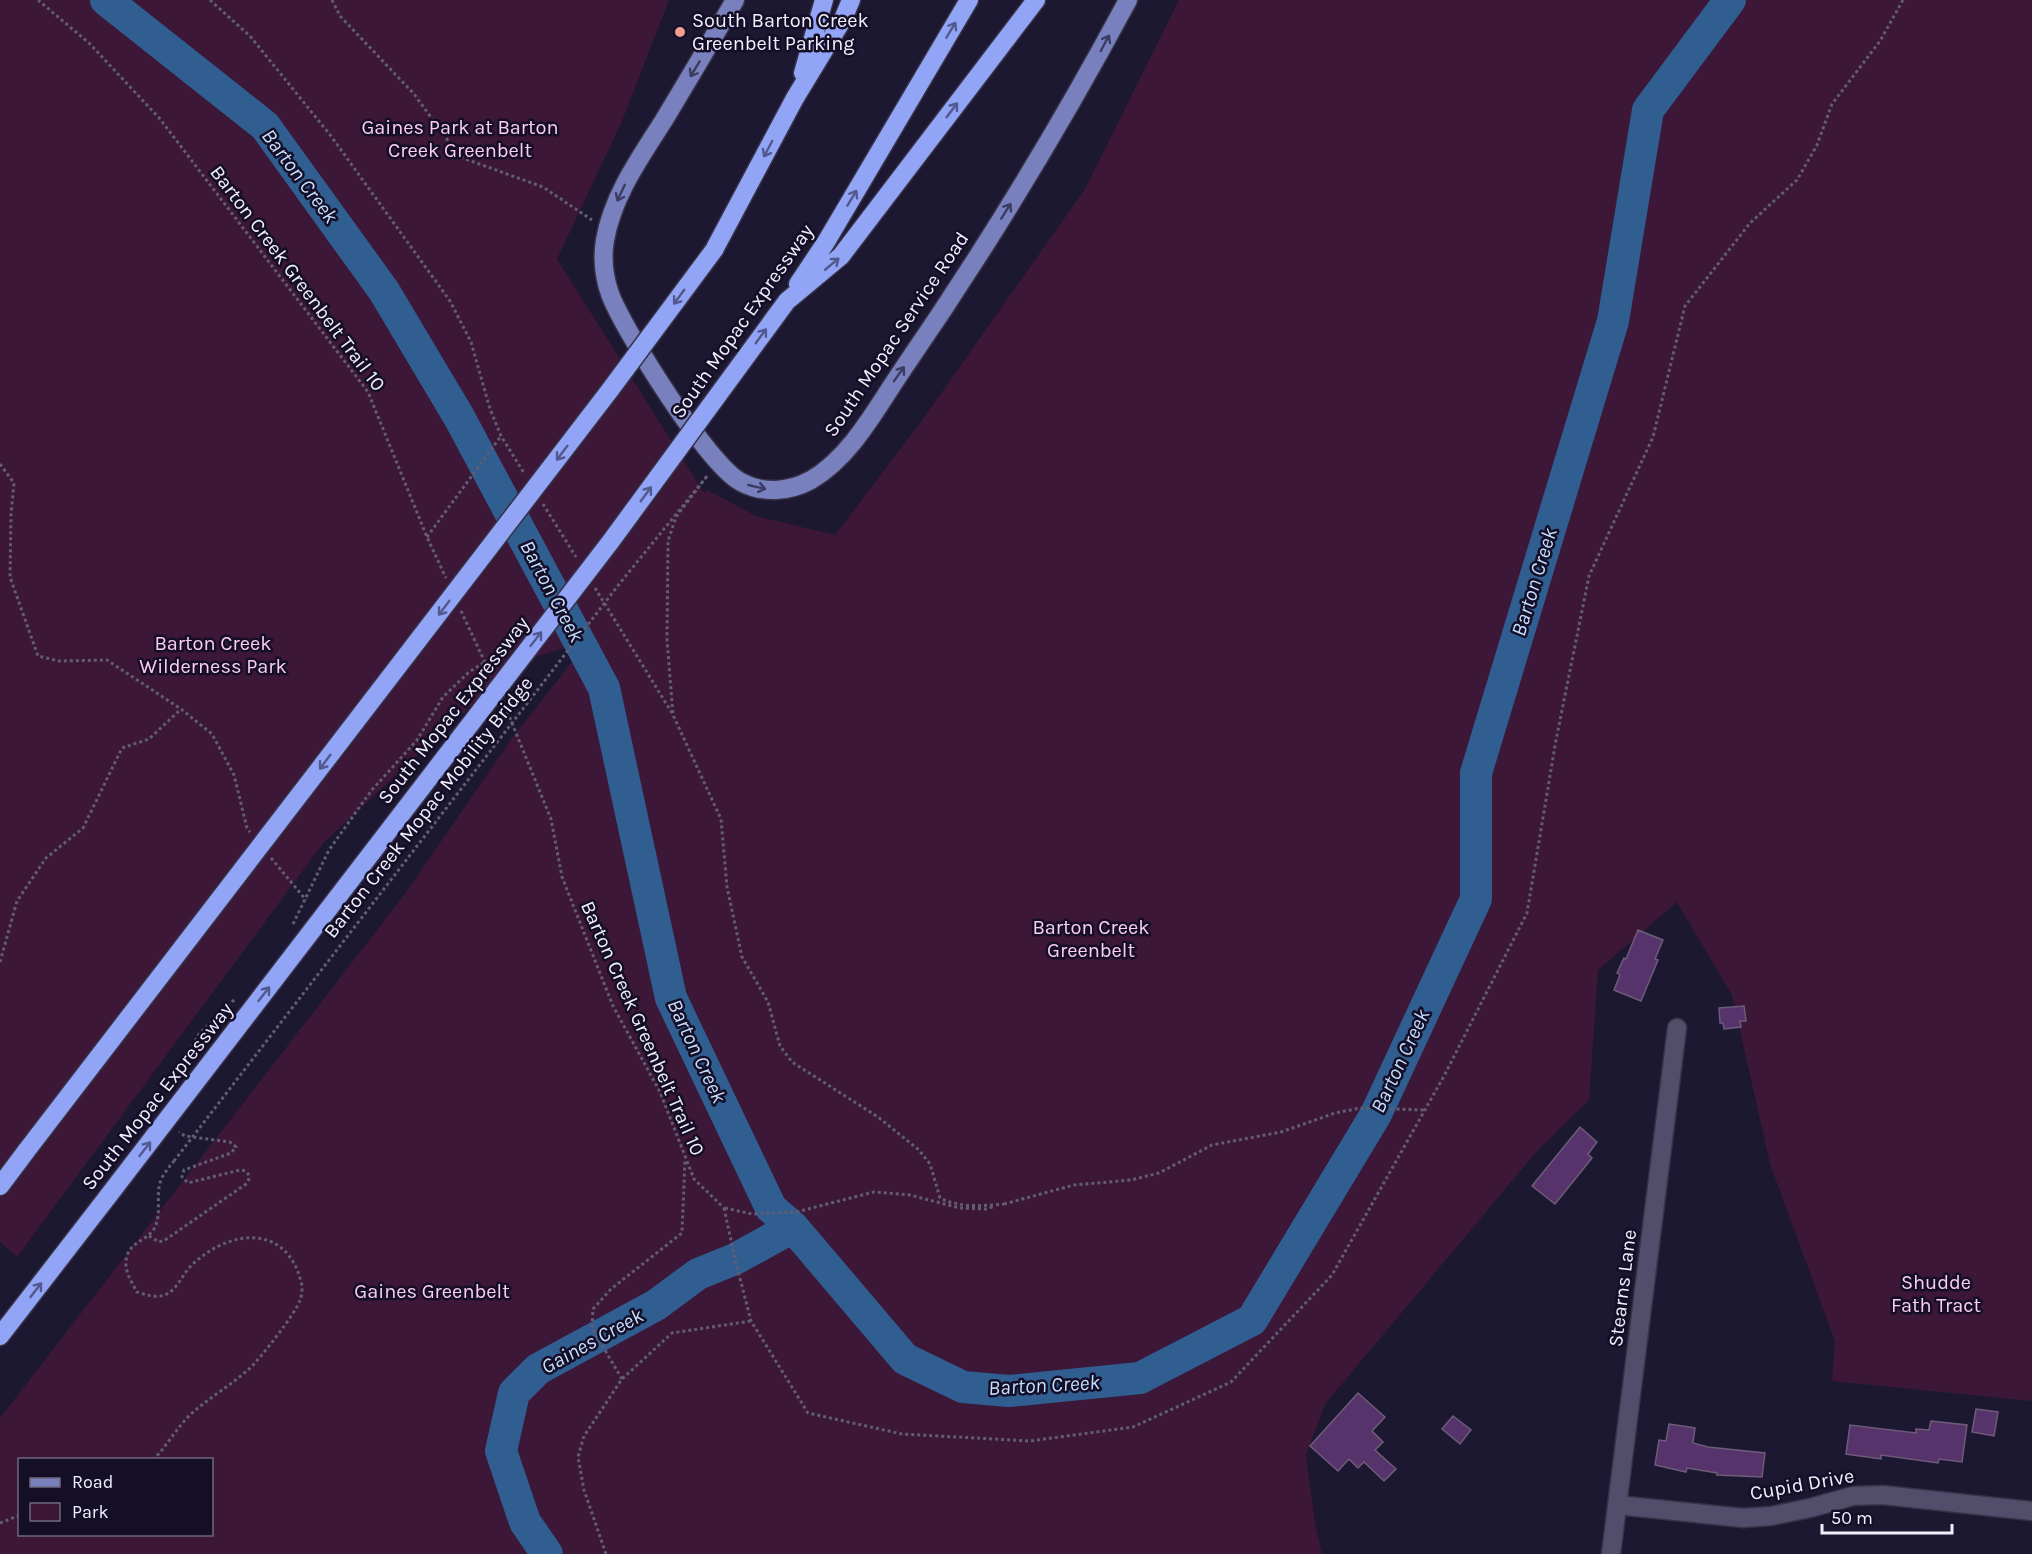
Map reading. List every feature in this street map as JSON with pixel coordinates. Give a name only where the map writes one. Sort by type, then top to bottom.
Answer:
[{"type":"highway","points":[[795,98],[824,0]]},
{"type":"highway","points":[[0,1186],[610,390],[714,250],[795,98],[843,19],[851,0]]},
{"type":"highway","name":"South Mopac Expressway","points":[[0,1336],[611,541],[787,301],[826,242],[969,0]]},
{"type":"highway","points":[[787,301],[841,256],[1036,0]]},
{"type":"main road","name":"South Mopac Service Road","points":[[735,0],[626,184],[610,220],[604,243],[603,266],[609,291],[618,312],[666,391],[711,454],[728,474],[741,483],[758,489],[777,490],[793,488],[809,481],[826,469],[844,452],[862,429],[939,317],[1041,156],[1128,0]]},
{"type":"street","name":"Stearns Lane","points":[[1611,1554],[1677,1028]]},
{"type":"street","name":"Cupid Drive","points":[[1617,1505],[1743,1518],[1772,1516],[1853,1496],[1883,1496],[2032,1511]]},
{"type":"path","name":"Barton Creek Greenbelt Trail 10","points":[[38,0],[89,43],[160,119],[369,392],[446,579]]},
{"type":"path","points":[[210,0],[250,36],[331,136],[450,301],[471,342],[490,409],[501,436],[427,537]]},
{"type":"path","points":[[332,0],[340,16],[414,94],[460,157],[543,187],[592,220]]},
{"type":"path","points":[[1425,1110],[1360,1108],[1335,1113],[1281,1132],[1212,1145],[1159,1173],[1131,1180],[1074,1185],[986,1209],[960,1208],[910,1195],[874,1192],[796,1212],[752,1214],[724,1208],[751,1321],[808,1413],[902,1434],[1030,1441],[1133,1426],[1231,1382],[1332,1275],[1425,1110],[1527,913],[1556,740],[1589,576],[1653,437],[1685,306],[1750,223],[1797,180],[1817,145],[1832,105],[1880,41],[1903,0]]},
{"type":"path","points":[[0,464],[14,483],[10,577],[38,656],[59,661],[107,660],[181,709],[212,734],[234,775],[247,828],[254,837]]},
{"type":"path","name":"Barton Creek Mopac Mobility Bridge","points":[[149,1236],[158,1220],[160,1182],[174,1161],[620,583],[708,475],[676,518],[668,541],[667,640],[673,715],[721,819],[726,887],[742,957],[768,1002],[780,1046],[792,1062],[878,1118],[919,1150],[930,1164],[940,1198],[950,1203],[977,1207],[1004,1204]]},
{"type":"path","points":[[461,610],[494,682]]},
{"type":"path","points":[[290,929],[329,850],[371,791],[417,740],[442,697],[469,672],[485,662]]},
{"type":"path","name":"Barton Creek Greenbelt Trail 10","points":[[504,703],[551,819],[562,877],[613,1006],[660,1092],[694,1179],[724,1208]]},
{"type":"path","points":[[0,962],[17,901],[46,858],[83,828],[122,748],[149,739],[181,709]]},
{"type":"path","points":[[269,855],[306,900]]},
{"type":"path","points":[[170,1087],[199,1034],[242,991]]},
{"type":"path","points":[[152,1113],[150,1106],[163,1093]]},
{"type":"path","points":[[155,1458],[189,1416],[249,1369],[264,1353],[300,1301],[302,1285],[295,1266],[284,1249],[275,1242],[259,1237],[247,1237],[207,1253],[193,1264],[168,1294],[153,1297],[137,1292],[129,1278],[126,1266],[127,1256],[133,1245],[149,1236],[159,1242],[165,1240],[246,1184],[249,1179],[246,1171],[240,1170],[188,1183],[184,1181],[182,1177],[184,1170],[231,1153],[236,1147],[230,1142],[185,1136],[175,1130]]},
{"type":"path","points":[[622,1379],[594,1330],[593,1309],[611,1289],[682,1233],[686,1158]]},
{"type":"path","points":[[606,1554],[584,1490],[578,1457],[584,1436],[622,1379],[672,1333],[751,1321]]},
{"type":"path","points":[[0,1523],[18,1516]]},
{"type":"green space","points":[[0,0],[669,0],[622,121],[557,259],[704,493],[707,490],[756,516],[835,535],[923,419],[1085,189],[1179,0],[2032,0],[2032,1401],[1832,1381],[1835,1341],[1770,1164],[1732,995],[1677,902],[1598,970],[1589,1100],[1537,1151],[1325,1404],[1306,1455],[1315,1523],[1322,1554],[0,1554],[0,1418],[404,895],[513,737],[589,640],[517,663],[324,842],[17,1257],[0,1242]]},
{"type":"building","points":[[1638,930],[1663,940],[1655,959],[1658,960],[1641,1001],[1614,990],[1620,975],[1617,973],[1624,958],[1626,959]]},
{"type":"building","points":[[1744,1006],[1746,1021],[1740,1021],[1741,1027],[1724,1029],[1723,1023],[1720,1023],[1719,1008]]},
{"type":"building","points":[[1580,1127],[1597,1142],[1588,1154],[1592,1158],[1555,1204],[1532,1186]]},
{"type":"building","points":[[1358,1393],[1385,1417],[1372,1431],[1383,1442],[1375,1450],[1396,1469],[1384,1481],[1364,1462],[1358,1468],[1349,1459],[1338,1471],[1310,1446]]},
{"type":"building","points":[[1976,1409],[1998,1412],[1994,1436],[1972,1432]]},
{"type":"building","points":[[1453,1416],[1471,1430],[1460,1444],[1442,1429]]},
{"type":"building","points":[[1931,1421],[1967,1425],[1962,1462],[1939,1459],[1938,1463],[1881,1455],[1881,1459],[1846,1454],[1850,1425],[1916,1433],[1916,1429],[1929,1430]]},
{"type":"building","points":[[1669,1424],[1695,1428],[1693,1443],[1708,1447],[1765,1453],[1762,1477],[1717,1475],[1717,1473],[1687,1468],[1686,1472],[1655,1465],[1659,1440],[1666,1441]]},
{"type":"waterway","name":"Barton Creek","points":[[106,0],[265,126],[384,291],[459,417],[604,688],[671,998],[771,1208],[793,1227],[905,1359],[963,1387],[1009,1391],[1140,1378],[1252,1320],[1376,1114],[1476,899],[1476,773],[1613,321],[1648,110],[1730,0]]},
{"type":"waterway","name":"Gaines Creek","points":[[547,1554],[525,1522],[501,1451],[514,1393],[538,1369],[656,1305],[698,1274],[735,1259],[793,1227]]},
{"type":"place","name":"South Barton Creek Greenbelt Parking","points":[[680,32]]},
{"type":"park label","name":"Gaines Park at Barton Creek Greenbelt","points":[[460,138]]},
{"type":"park label","name":"Barton Creek Wilderness Park","points":[[213,654]]},
{"type":"park label","name":"Barton Creek Greenbelt","points":[[1091,938]]},
{"type":"park label","name":"Gaines Greenbelt","points":[[432,1291]]},
{"type":"park label","name":"Shudde Fath Tract","points":[[1936,1294]]}]
